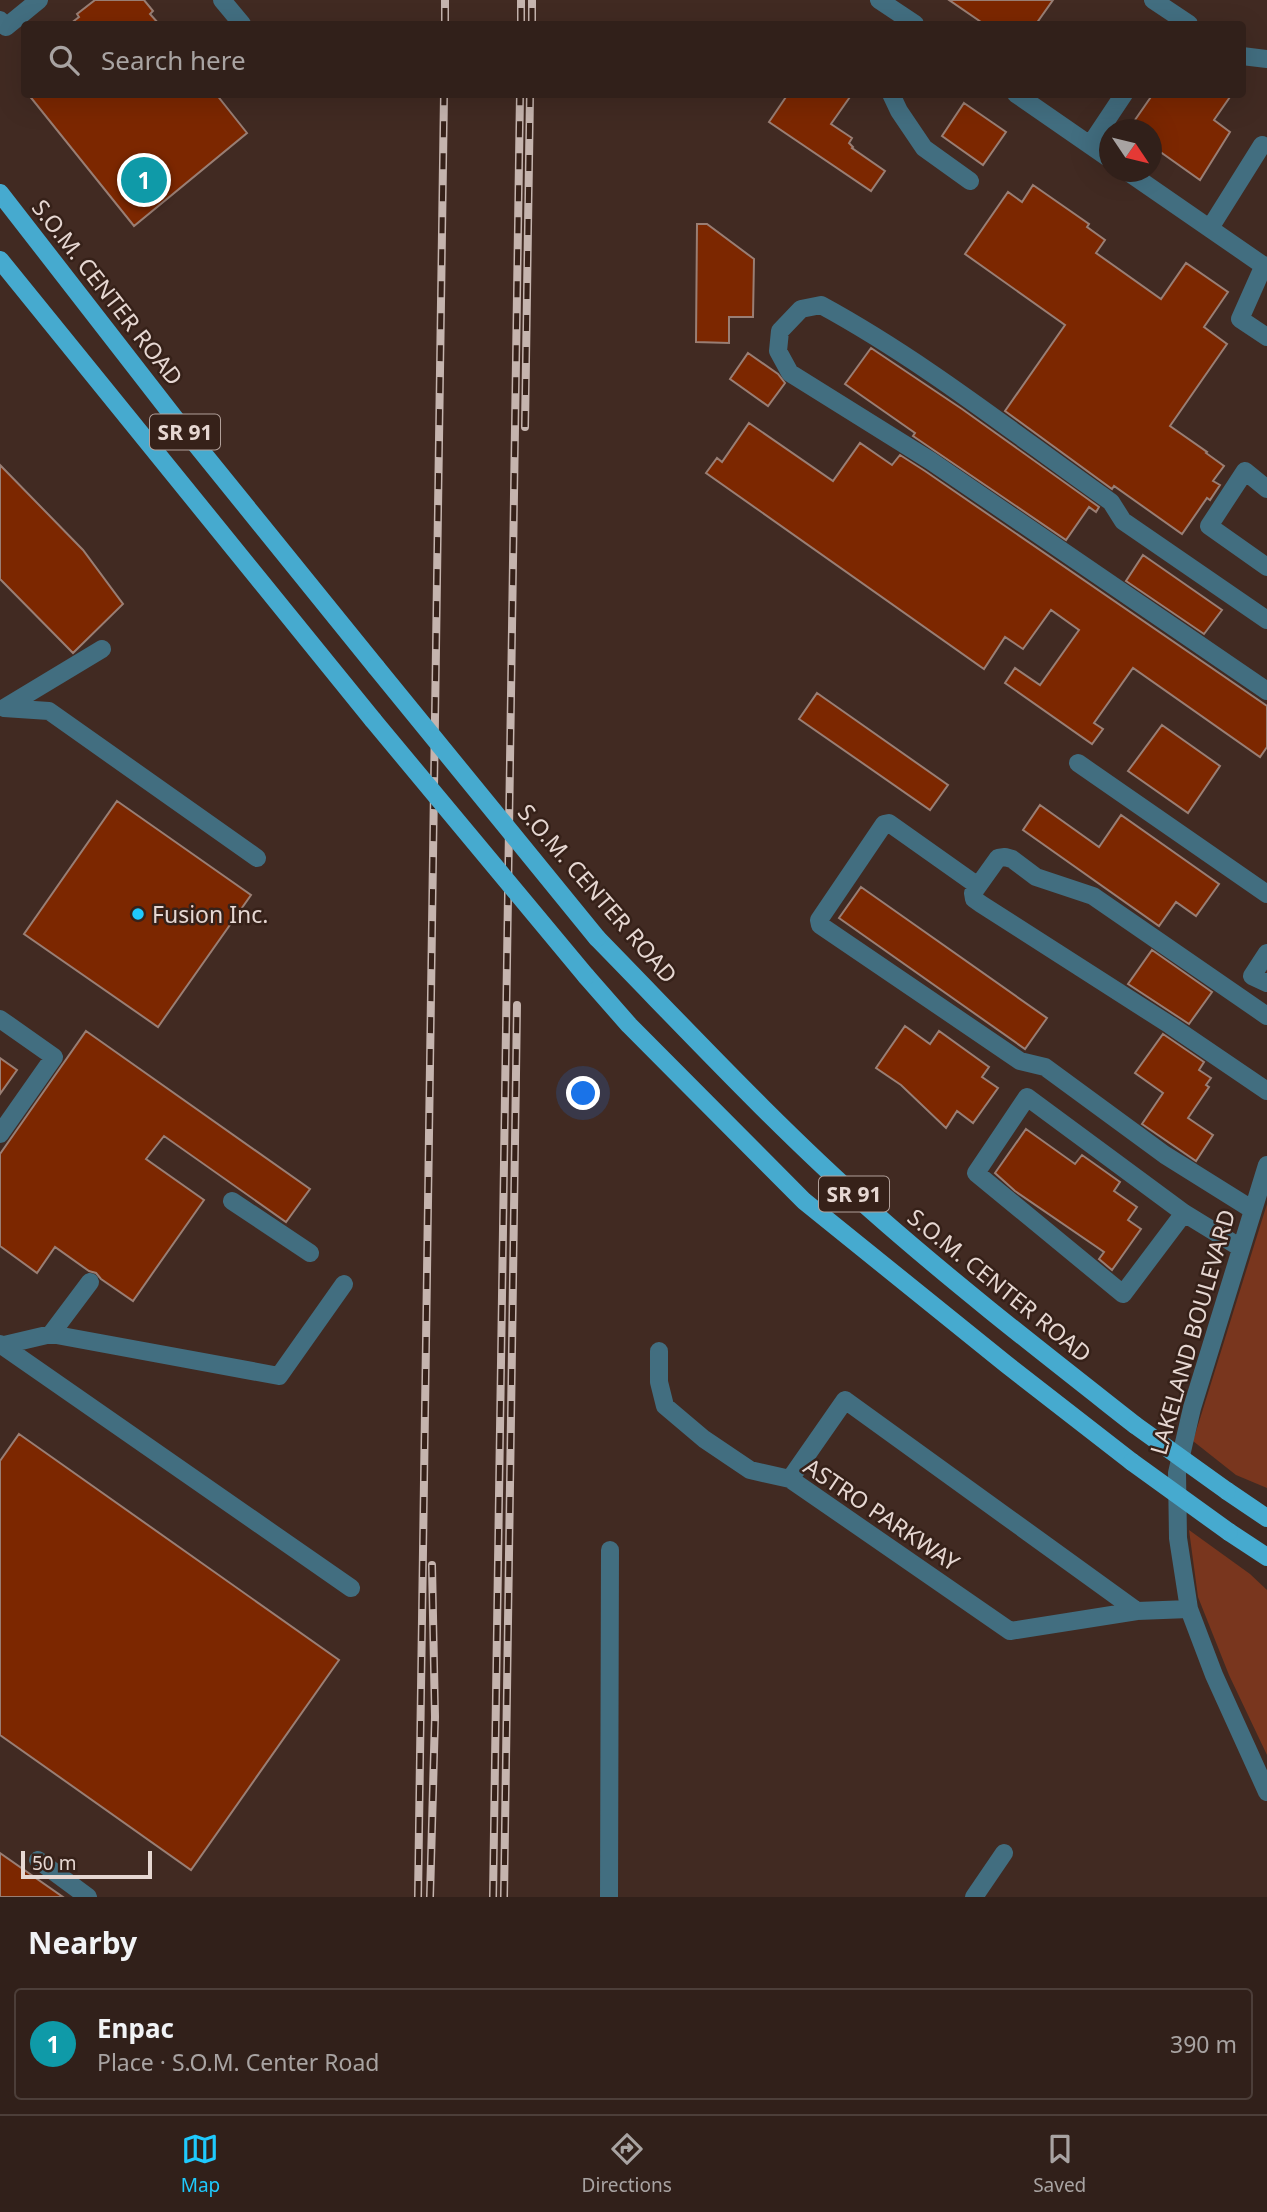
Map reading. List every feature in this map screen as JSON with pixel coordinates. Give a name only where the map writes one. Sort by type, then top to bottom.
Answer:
[{"type":"main road","name":"S.O.M. CENTER ROAD","points":[[0,193],[177,421],[597,938],[777,1123],[872,1211],[998,1317],[1135,1425],[1267,1518]]},
{"type":"main road","name":"SR 91","points":[[0,260],[373,720],[629,1025],[804,1201],[1132,1462],[1267,1557]]},
{"type":"street","points":[[0,20],[5,27],[39,0]]},
{"type":"street","points":[[222,0],[240,21]]},
{"type":"street","points":[[879,0],[910,21]]},
{"type":"street","points":[[1153,0],[1184,21]]},
{"type":"street","points":[[1246,56],[1267,59]]},
{"type":"street","points":[[893,98],[924,148],[970,181]]},
{"type":"street","points":[[1022,98],[1099,151]]},
{"type":"street","points":[[1090,145],[1121,98]]},
{"type":"street","points":[[1210,228],[1262,145]]},
{"type":"street","points":[[1143,182],[1266,267],[1240,319],[1267,337]]},
{"type":"street","points":[[1267,620],[1123,521],[1111,502],[894,347],[854,323],[821,305],[801,309],[780,331],[778,351],[790,373],[922,455],[1267,691]]},
{"type":"street","points":[[1267,489],[1245,471],[1209,526],[1267,567]]},
{"type":"street","points":[[2,706],[102,649]]},
{"type":"street","points":[[2,706],[49,711],[257,858]]},
{"type":"street","points":[[1078,762],[1267,894]]},
{"type":"street","points":[[978,886],[889,823],[884,824],[818,920],[820,925],[1020,1060],[1045,1067],[1165,1155],[1253,1210]]},
{"type":"street","points":[[1267,1016],[1093,895],[1036,877],[1012,859],[998,858],[973,893],[974,899],[981,904],[1170,1025],[1267,1091]]},
{"type":"street","points":[[1267,953],[1252,976],[1267,983]]},
{"type":"street","points":[[0,1019],[54,1057],[0,1134]]},
{"type":"street","points":[[1184,1213],[1123,1294],[976,1173],[1027,1097],[1184,1213],[1241,1248]]},
{"type":"street","name":"LAKELAND BOULEVARD","points":[[1267,1165],[1192,1408],[1177,1473],[1178,1538],[1189,1609],[1214,1675],[1267,1792]]},
{"type":"street","points":[[232,1201],[310,1252]]},
{"type":"street","points":[[51,1335],[90,1282]]},
{"type":"street","points":[[0,1345],[51,1335],[279,1376],[344,1284]]},
{"type":"street","points":[[0,1345],[351,1588]]},
{"type":"street","name":"ASTRO PARKWAY","points":[[659,1351],[659,1382],[665,1406],[704,1439],[750,1470],[790,1479],[1010,1631],[1137,1611],[1189,1609]]},
{"type":"street","points":[[790,1479],[845,1400],[1137,1611]]},
{"type":"street","points":[[610,1550],[610,1897]]},
{"type":"street","points":[[974,1897],[1004,1853]]},
{"type":"street","points":[[38,1860],[88,1897]]},
{"type":"shaded area","points":[[1267,1204],[1267,1488],[1236,1475],[1193,1441]]},
{"type":"shaded area","points":[[1189,1530],[1250,1574],[1267,1590],[1267,1755],[1229,1675],[1198,1597]]},
{"type":"building","points":[[95,0],[144,0],[153,11],[150,14],[156,21],[74,21],[79,17],[77,14]]},
{"type":"building","points":[[949,0],[1053,0],[1038,21],[980,21]]},
{"type":"building","points":[[31,98],[219,98],[247,133],[134,226]]},
{"type":"building","points":[[785,98],[849,98],[831,124],[852,138],[849,143],[852,148],[885,171],[871,191],[769,122]]},
{"type":"building","points":[[1150,98],[1229,98],[1214,120],[1230,132],[1200,180],[1162,153],[1162,119],[1136,119]]},
{"type":"building","points":[[964,103],[1006,132],[983,165],[942,136]]},
{"type":"building","points":[[1033,185],[1089,224],[1087,227],[1105,240],[1096,253],[1161,299],[1186,263],[1228,292],[1204,327],[1227,344],[1170,426],[1224,466],[1213,481],[1220,485],[1210,500],[1207,498],[1182,534],[1114,486],[1112,489],[1005,411],[1065,325],[965,254],[1008,192],[1022,202]]},
{"type":"building","points":[[697,224],[707,224],[754,259],[753,317],[729,317],[729,343],[696,342]]},
{"type":"building","points":[[871,348],[1099,507],[1096,512],[1089,507],[1066,540],[913,436],[915,433],[845,384]]},
{"type":"building","points":[[748,353],[778,374],[785,383],[768,406],[730,379]]},
{"type":"building","points":[[749,423],[833,481],[860,443],[892,465],[900,455],[1267,706],[1267,747],[1260,757],[1133,668],[1094,723],[1103,729],[1092,744],[1005,683],[1015,668],[1040,685],[1079,630],[1051,610],[1023,649],[1005,637],[984,669],[706,473],[717,458],[722,462]]},
{"type":"building","points":[[0,465],[83,550],[123,604],[73,653],[0,579]]},
{"type":"building","points":[[1143,555],[1222,610],[1204,634],[1126,581]]},
{"type":"building","points":[[817,693],[948,785],[930,810],[799,719]]},
{"type":"building","points":[[1162,725],[1220,766],[1188,813],[1128,771]]},
{"type":"building","name":"Fusion Inc.","points":[[117,801],[251,895],[158,1027],[24,934]]},
{"type":"building","points":[[1040,805],[1099,847],[1121,815],[1219,884],[1196,916],[1176,902],[1159,926],[1023,830]]},
{"type":"building","points":[[861,887],[1047,1018],[1025,1049],[839,918]]},
{"type":"building","points":[[1152,950],[1212,992],[1189,1024],[1128,984]]},
{"type":"building","points":[[905,1026],[930,1044],[939,1031],[989,1067],[982,1077],[998,1088],[973,1123],[957,1111],[946,1128],[901,1085],[876,1068]]},
{"type":"building","points":[[86,1031],[310,1189],[286,1222],[164,1136],[146,1159],[204,1200],[133,1301],[55,1247],[37,1273],[0,1246],[0,1154]]},
{"type":"building","points":[[1163,1034],[1204,1062],[1199,1070],[1211,1078],[1206,1085],[1209,1087],[1188,1118],[1213,1135],[1196,1161],[1142,1124],[1163,1093],[1135,1073]]},
{"type":"building","points":[[0,1058],[17,1070],[0,1094]]},
{"type":"building","points":[[1026,1129],[1075,1164],[1082,1155],[1120,1182],[1114,1191],[1137,1207],[1128,1220],[1141,1229],[1112,1270],[1099,1259],[1104,1252],[1015,1191],[995,1173]]},
{"type":"building","points":[[19,1434],[339,1660],[191,1870],[0,1735],[0,1461]]},
{"type":"building","points":[[0,1853],[63,1897],[0,1897]]},
{"type":"railway","points":[[445,0],[445,21]]},
{"type":"railway","points":[[521,0],[521,21]]},
{"type":"railway","points":[[532,0],[532,21]]},
{"type":"railway","points":[[418,1897],[444,98]]},
{"type":"railway","points":[[493,1897],[520,98]]},
{"type":"railway","points":[[525,427],[530,98]]},
{"type":"railway","points":[[504,1897],[517,1005]]},
{"type":"railway","points":[[430,1897],[435,1717],[432,1565]]},
{"type":"place","name":"Enpac","points":[[144,180]]},
{"type":"place","name":"Fusion Inc.","points":[[138,914]]}]
